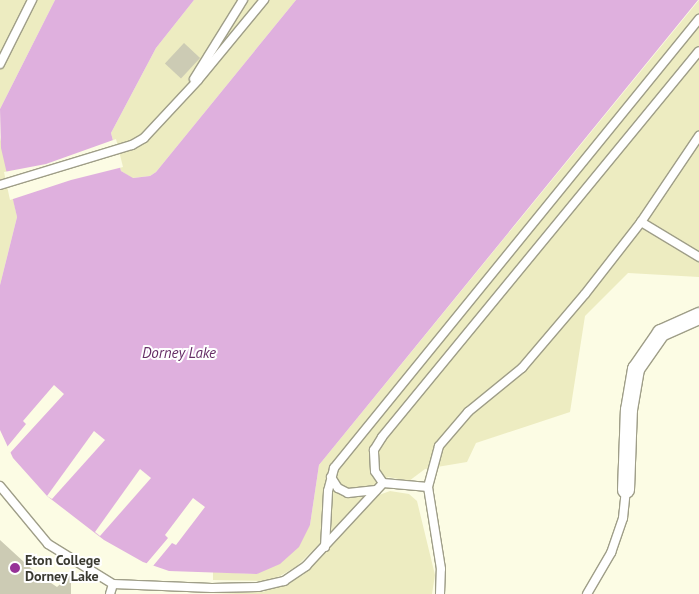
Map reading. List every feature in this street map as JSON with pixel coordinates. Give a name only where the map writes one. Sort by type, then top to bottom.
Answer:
[{"type":"street","points":[[626,490],[629,410],[636,368],[661,333],[699,316]]},
{"type":"lane","points":[[0,64],[32,0]]},
{"type":"lane","points":[[183,96],[243,0]]},
{"type":"lane","points":[[0,185],[132,145],[144,138],[183,96],[264,0]]},
{"type":"lane","points":[[325,547],[331,477],[334,468],[699,19]]},
{"type":"lane","points":[[383,483],[375,471],[374,450],[382,436],[699,50]]},
{"type":"lane","points":[[440,594],[441,569],[428,487],[439,446],[468,412],[522,368],[641,222],[699,136]]},
{"type":"lane","points":[[641,222],[699,257]]},
{"type":"lane","points":[[331,477],[338,488],[348,493],[377,490]]},
{"type":"lane","points":[[383,483],[428,487]]},
{"type":"lane","points":[[0,486],[48,544],[113,584],[258,587],[284,580],[306,566],[383,483]]},
{"type":"lane","points":[[587,594],[611,553],[623,518],[626,490]]},
{"type":"lane","points":[[110,594],[113,584]]},
{"type":"green space","points":[[0,0],[55,0],[0,109]]},
{"type":"green space","points":[[194,0],[296,0],[156,172],[150,176],[132,178],[121,171],[111,133],[156,48]]},
{"type":"green space","points":[[699,0],[699,277],[628,273],[585,316],[570,412],[476,443],[467,462],[425,469],[409,481],[388,477],[297,566],[280,576],[266,581],[213,580],[213,572],[257,574],[310,525],[319,465]]},
{"type":"green space","points":[[0,137],[17,217],[0,285]]},
{"type":"green space","points":[[390,491],[409,494],[417,501],[435,575],[432,594],[213,594],[263,592],[303,575],[379,495]]},
{"type":"water","name":"Dorney Lake","points":[[55,0],[194,0],[156,48],[111,133],[121,171],[133,178],[150,176],[156,172],[296,0],[698,0],[319,465],[310,525],[299,547],[280,564],[257,574],[169,571],[143,562],[104,540],[47,496],[13,458],[0,430],[0,285],[17,217],[1,148],[0,109]]},
{"type":"pier","points":[[116,139],[123,167],[71,180],[10,200],[4,172],[46,164]]},
{"type":"pier","points":[[54,385],[64,394],[10,453],[7,447],[26,424],[23,421]]},
{"type":"pier","points":[[94,431],[105,440],[52,499],[47,496]]},
{"type":"pier","points":[[140,469],[151,478],[100,536],[95,532]]},
{"type":"pier","points":[[193,498],[205,507],[176,545],[172,543],[153,566],[146,564],[168,538],[165,535]]},
{"type":"building","points":[[184,43],[200,58],[181,78],[165,63]]},
{"type":"building","name":"Eton College Dorney Lake","points":[[0,540],[36,573],[57,587],[71,574],[71,594],[0,594]]},
{"type":"place","name":"Eton College Dorney Lake","points":[[15,568]]}]
